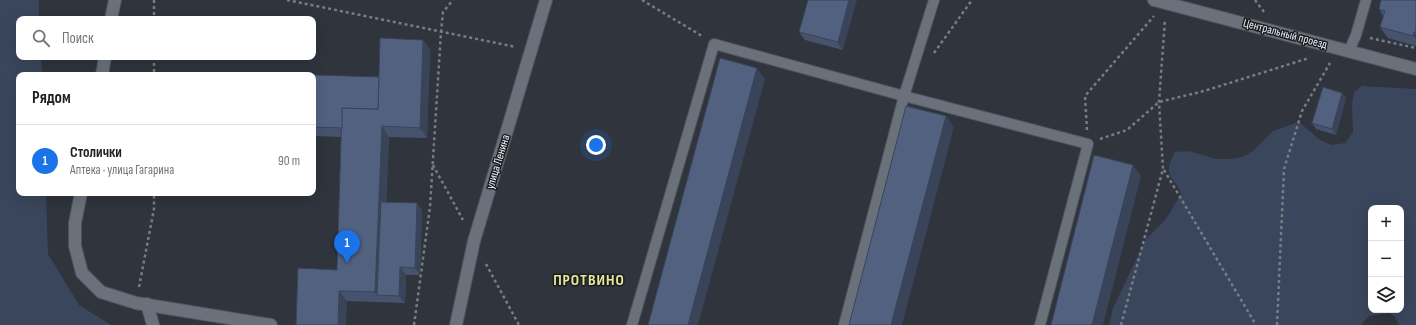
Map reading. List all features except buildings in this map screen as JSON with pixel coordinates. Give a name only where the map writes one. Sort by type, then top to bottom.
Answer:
[{"type":"street","points":[[112,16],[115,0]]},
{"type":"street","name":"улица Ленина","points":[[456,325],[474,241],[546,0]]},
{"type":"street","name":"Центральный проезд","points":[[1162,1],[1416,69]]},
{"type":"street","points":[[102,72],[104,60]]},
{"type":"street","points":[[80,196],[75,223],[75,246],[82,273],[101,292],[142,303],[271,325]]},
{"type":"street","points":[[142,303],[153,325]]},
{"type":"lane","points":[[844,325],[904,96],[934,0]]},
{"type":"lane","points":[[1343,50],[1356,35],[1366,0]]},
{"type":"lane","points":[[632,325],[714,44],[1088,144],[1040,325]]},
{"type":"path","points":[[154,0],[154,16]]},
{"type":"path","points":[[287,0],[531,50]]},
{"type":"path","points":[[414,325],[430,206],[441,32],[444,12],[453,0]]},
{"type":"path","points":[[642,0],[714,44]]},
{"type":"path","points":[[931,58],[972,0]]},
{"type":"path","points":[[1255,0],[1265,12]]},
{"type":"path","points":[[1162,1],[1085,96],[1088,144],[1127,130],[1160,102],[1204,91],[1343,50]]},
{"type":"path","points":[[1121,325],[1163,169],[1160,102],[1162,1]]},
{"type":"path","points":[[1277,325],[1284,169],[1302,111],[1343,50]]},
{"type":"path","points":[[154,60],[154,72]]},
{"type":"path","points":[[1163,169],[1256,325]]},
{"type":"path","points":[[142,303],[154,209],[154,196]]},
{"type":"shaded area","points":[[0,0],[39,0],[39,16],[16,16],[16,60],[41,60],[42,72],[16,72],[16,196],[46,196],[48,254],[79,305],[111,325],[0,325]]},
{"type":"shaded area","points":[[1362,86],[1416,89],[1416,325],[1399,325],[1395,317],[1389,313],[1369,316],[1361,325],[1109,325],[1113,308],[1146,239],[1166,219],[1181,194],[1171,177],[1169,170],[1175,152],[1189,151],[1216,159],[1243,157],[1254,150],[1273,131],[1299,122],[1320,140],[1332,145],[1345,143],[1353,132],[1352,105],[1354,92]]},
{"type":"place","name":"Столички","points":[[347,263]]},
{"type":"district","name":"ПРОТВИНО","points":[[589,280]]}]
